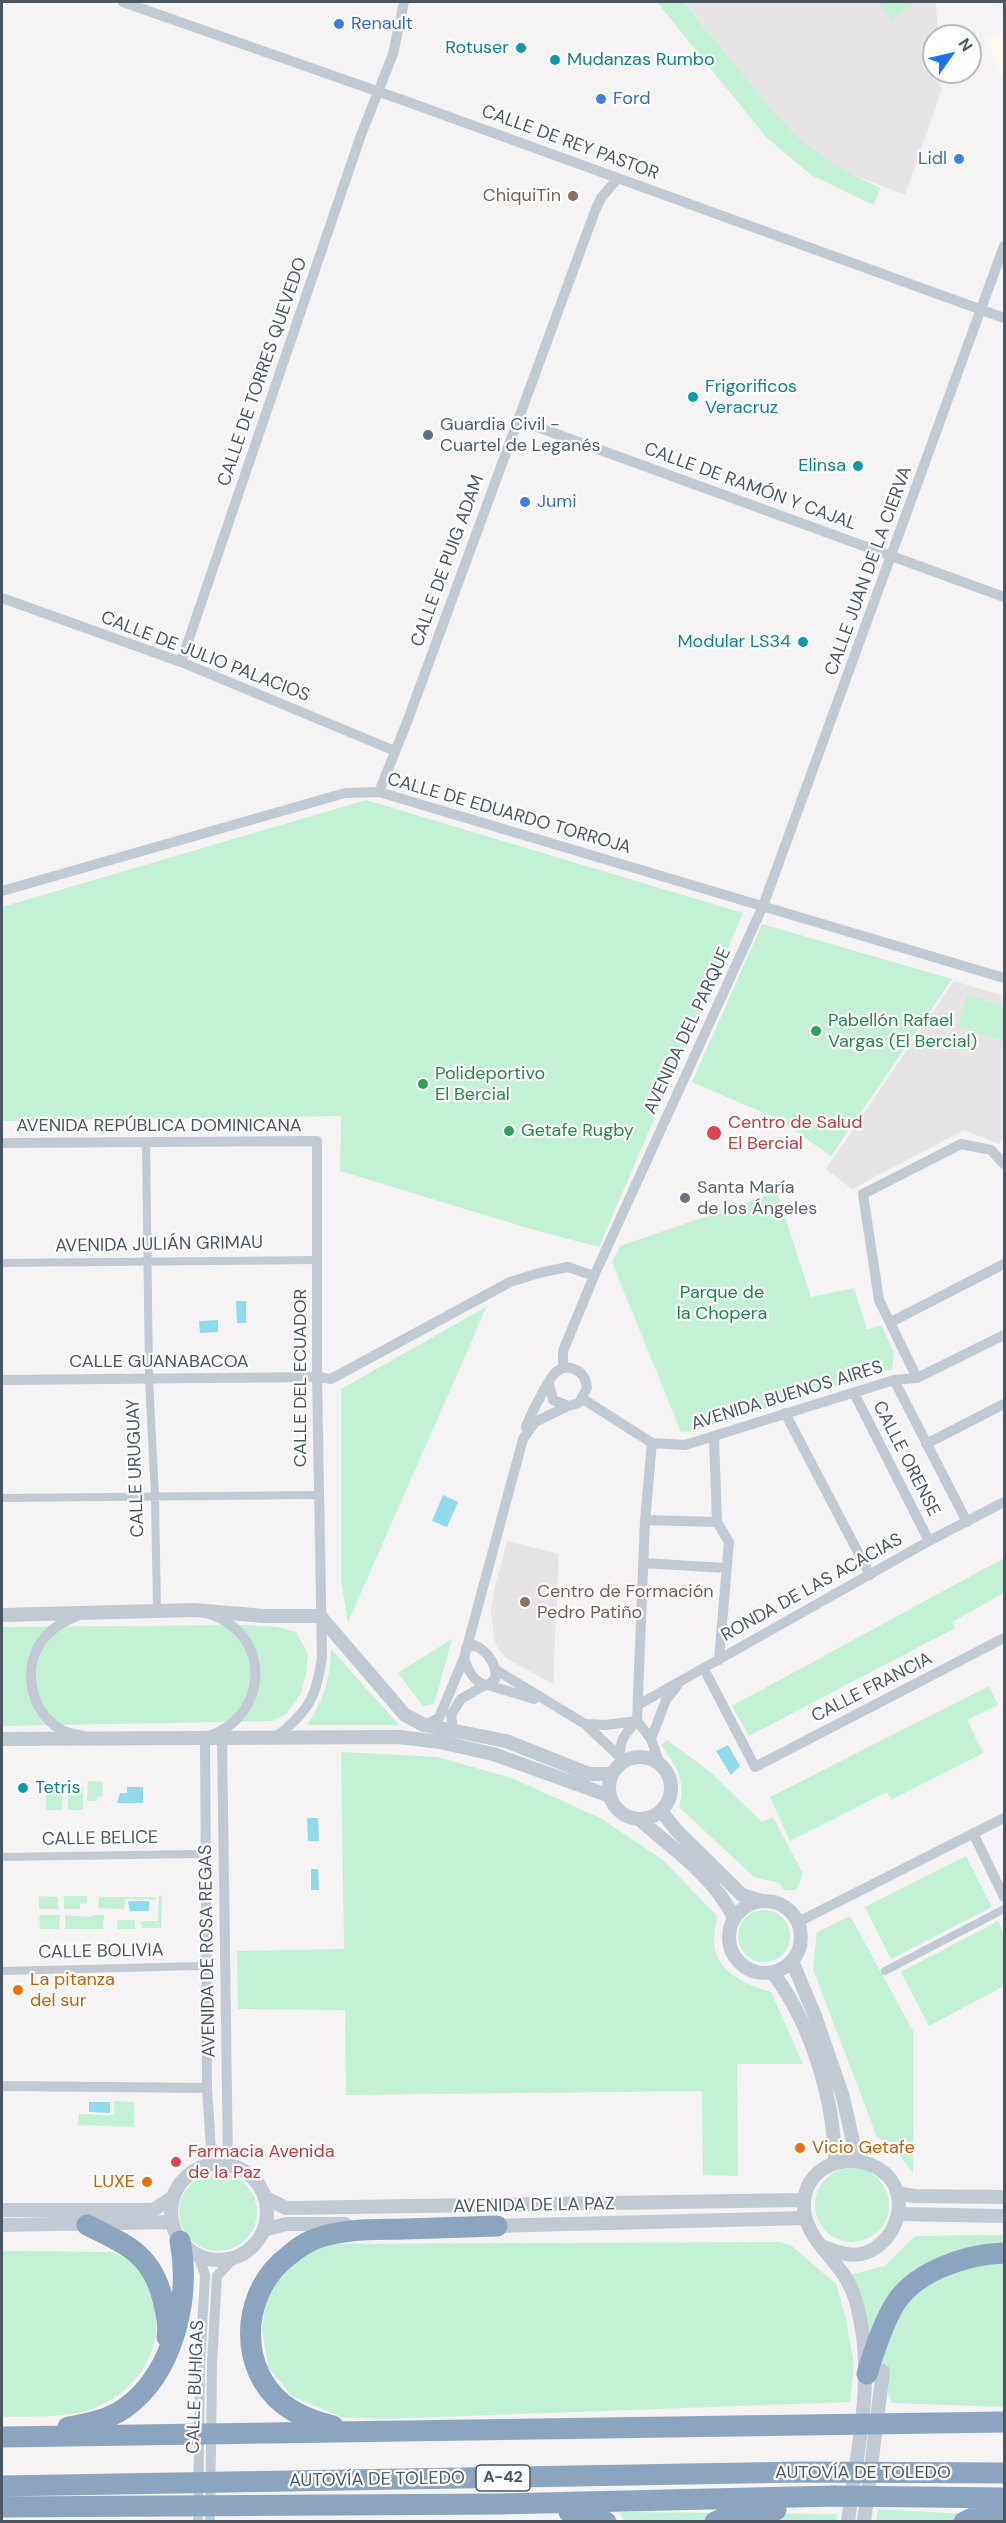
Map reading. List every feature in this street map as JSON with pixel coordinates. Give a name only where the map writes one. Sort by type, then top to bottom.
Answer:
[{"type":"highway","points":[[87,2225],[132,2247],[148,2263],[158,2281],[168,2325],[165,2355]]},
{"type":"highway","points":[[372,2432],[331,2426],[310,2420],[283,2404],[266,2386],[252,2353],[250,2322],[256,2297],[273,2271],[299,2247],[316,2238],[356,2230],[498,2226]]},
{"type":"highway","points":[[2,2436],[86,2424],[123,2409],[140,2395],[155,2376],[177,2323],[184,2286],[175,2231]]},
{"type":"highway","points":[[875,2372],[893,2306],[918,2281],[940,2267],[985,2254],[1005,2253]]},
{"type":"highway","points":[[875,2372],[895,2323],[920,2295],[950,2273],[988,2264],[1005,2264]]},
{"type":"highway","points":[[972,2423],[1005,2417]]},
{"type":"highway","points":[[2,2436],[1005,2422]]},
{"type":"highway","name":"AUTOVÍA DE TOLEDO","points":[[2,2486],[803,2472],[1005,2473]]},
{"type":"highway","points":[[715,2522],[728,2516],[757,2511],[793,2509],[835,2496]]},
{"type":"highway","name":"AUTOVÍA DE TOLEDO","points":[[2,2507],[500,2504],[835,2496],[1005,2498]]},
{"type":"highway","points":[[500,2504],[596,2516],[606,2522]]},
{"type":"highway","points":[[964,2522],[977,2516],[1005,2514]]},
{"type":"street","name":"CALLE DE REY PASTOR","points":[[123,2],[1005,318]]},
{"type":"street","name":"CALLE DE TORRES QUEVEDO","points":[[181,662],[361,135],[393,54],[404,2]]},
{"type":"street","name":"CALLE DE PUIG ADAM","points":[[379,792],[595,212],[602,198],[618,178]]},
{"type":"street","name":"CALLE JUAN DE LA CIERVA","points":[[763,906],[1005,246]]},
{"type":"street","name":"CALLE DE RAMÓN Y CAJAL","points":[[518,420],[1005,597]]},
{"type":"street","name":"CALLE DE JULIO PALACIOS","points":[[2,598],[181,662],[395,751]]},
{"type":"street","name":"CALLE DE EDUARDO TORROJA","points":[[2,891],[345,793],[379,792],[1005,978]]},
{"type":"street","name":"AVENIDA DEL PARQUE","points":[[563,1368],[563,1351],[594,1276],[763,906]]},
{"type":"street","name":"AVENIDA REPÚBLICA DOMINICANA","points":[[2,1143],[317,1141]]},
{"type":"street","name":"CALLE DEL ECUADOR","points":[[277,1736],[298,1718],[318,1687],[322,1656],[317,1377],[317,1141]]},
{"type":"street","name":"CALLE URUGUAY","points":[[146,1142],[150,1263],[149,1380],[155,1496],[157,1612]]},
{"type":"street","points":[[917,1378],[879,1300],[863,1194],[961,1144],[991,1150],[1005,1164]]},
{"type":"street","name":"AVENIDA JULIÁN GRIMAU","points":[[2,1263],[317,1260]]},
{"type":"street","points":[[891,1322],[1005,1264]]},
{"type":"street","name":"CALLE GUANABACOA","points":[[2,1380],[317,1377],[331,1379],[510,1282],[568,1267],[594,1276]]},
{"type":"street","name":"AVENIDA BUENOS AIRES","points":[[583,1399],[652,1443],[685,1445],[894,1380],[917,1378],[1005,1335]]},
{"type":"street","points":[[424,1725],[439,1718],[465,1653],[527,1423],[553,1374],[563,1368],[574,1369],[584,1376],[587,1388],[583,1399],[574,1406],[568,1406],[553,1400],[549,1384]]},
{"type":"street","points":[[894,1380],[968,1521]]},
{"type":"street","name":"CALLE ORENSE","points":[[854,1393],[929,1541]]},
{"type":"street","points":[[926,1444],[1005,1404]]},
{"type":"street","points":[[523,1439],[535,1422],[568,1406]]},
{"type":"street","points":[[785,1413],[870,1575]]},
{"type":"street","points":[[714,1437],[717,1522],[729,1542],[719,1660]]},
{"type":"street","points":[[652,1443],[645,1520],[637,1721],[623,1736],[609,1788],[610,1796],[613,1804],[624,1815],[639,1819],[688,1860],[727,1902],[734,1917]]},
{"type":"street","points":[[2,1498],[319,1496]]},
{"type":"street","name":"RONDA DE LAS ACACIAS","points":[[638,1705],[929,1541],[1005,1502]]},
{"type":"street","points":[[645,1520],[717,1522]]},
{"type":"street","points":[[644,1563],[725,1568]]},
{"type":"street","points":[[476,1608],[476,1636],[496,1670],[585,1724],[617,1765]]},
{"type":"street","points":[[194,1610],[216,1617],[236,1629],[251,1649],[256,1673],[253,1695],[244,1712],[227,1729],[205,1737]]},
{"type":"street","points":[[2,1615],[194,1610],[264,1616],[320,1616],[405,1715],[424,1725],[506,1741],[590,1774],[640,1757],[654,1760],[665,1770],[671,1784],[669,1798],[655,1815],[639,1819]]},
{"type":"street","points":[[82,1614],[56,1627],[42,1641],[35,1654],[31,1683],[34,1697],[42,1712],[60,1729],[88,1738]]},
{"type":"street","name":"CALLE FRANCIA","points":[[704,1669],[755,1767],[1005,1638]]},
{"type":"street","points":[[465,1653],[474,1645],[482,1648]]},
{"type":"street","points":[[465,1653],[474,1677],[486,1685],[546,1702]]},
{"type":"street","points":[[453,1729],[451,1714],[461,1699],[495,1679],[496,1670]]},
{"type":"street","points":[[651,1739],[666,1700],[681,1681]]},
{"type":"street","points":[[637,1721],[651,1739],[660,1765]]},
{"type":"street","points":[[585,1724],[606,1725],[637,1721]]},
{"type":"street","name":"AVENIDA DE ROSA REGAS","points":[[205,1737],[207,2088],[212,2164]]},
{"type":"street","name":"AVENIDA DE ROSA REGAS","points":[[222,1737],[228,2165]]},
{"type":"street","points":[[2,1739],[399,1737],[440,1742],[493,1754],[610,1796]]},
{"type":"street","points":[[661,1810],[676,1831],[742,1895],[762,1901],[777,1901],[789,1910],[798,1922],[802,1941],[792,1961],[785,1969],[773,1973],[756,1973],[740,1963],[730,1949],[729,1930],[734,1917],[744,1909],[762,1901]]},
{"type":"street","points":[[798,1922],[1005,1818]]},
{"type":"street","points":[[973,1833],[1005,1897]]},
{"type":"street","name":"CALLE BELICE","points":[[2,1857],[199,1854]]},
{"type":"street","points":[[885,1971],[1005,1909]]},
{"type":"street","points":[[792,1961],[815,2016],[843,2097],[857,2160]]},
{"type":"street","name":"CALLE BOLIVIA","points":[[2,1971],[201,1966]]},
{"type":"street","points":[[773,1973],[787,1991],[800,2016],[825,2088],[834,2138],[835,2162]]},
{"type":"street","points":[[2,2086],[207,2088]]},
{"type":"street","points":[[821,2246],[845,2254],[864,2253],[880,2245],[892,2232],[899,2214],[897,2193],[888,2177],[874,2165],[857,2160],[835,2162],[820,2171],[810,2184],[804,2200],[805,2218],[821,2246],[848,2281],[875,2372],[864,2522]]},
{"type":"street","points":[[212,2164],[228,2165],[245,2172],[261,2188],[266,2198],[267,2209],[264,2230],[260,2239],[246,2253],[232,2259],[215,2261],[199,2257],[175,2231],[173,2197],[180,2183],[192,2172],[212,2164]]},
{"type":"street","points":[[897,2193],[1005,2197]]},
{"type":"street","points":[[2,2210],[153,2210],[173,2197]]},
{"type":"street","name":"AVENIDA DE LA PAZ","points":[[266,2198],[286,2208],[804,2200]]},
{"type":"street","points":[[899,2214],[1005,2216]]},
{"type":"street","name":"AVENIDA DE LA PAZ","points":[[264,2230],[286,2224],[498,2226],[805,2218]]},
{"type":"street","points":[[2,2225],[87,2225],[175,2231]]},
{"type":"street","name":"CALLE BUHIGAS","points":[[198,2522],[200,2365],[205,2275],[199,2257]]},
{"type":"street","name":"CALLE BUHIGAS","points":[[210,2522],[212,2363],[217,2276],[232,2259]]},
{"type":"street","points":[[848,2522],[875,2372]]},
{"type":"shaded area","points":[[685,2],[936,2],[937,24],[922,24],[922,84],[941,84],[941,91],[905,195],[836,168],[797,138],[762,100]]},
{"type":"shaded area","points":[[1004,31],[1004,80],[986,40]]},
{"type":"shaded area","points":[[954,981],[1004,996],[1004,1137],[999,1144],[964,1130],[852,1189],[826,1169]]},
{"type":"shaded area","name":"Centro de Formación Pedro Patiño","points":[[507,1541],[559,1554],[553,1684],[506,1658],[497,1647],[494,1638],[491,1613],[494,1591]]},
{"type":"green space","points":[[657,2],[684,2],[769,107],[798,138],[836,166],[880,188],[874,205],[811,175],[766,137]]},
{"type":"green space","points":[[878,2],[916,2],[891,20]]},
{"type":"green space","points":[[366,800],[743,913],[599,1247],[531,1229],[340,1171],[341,1116],[2,1121],[2,907]]},
{"type":"green space","name":"Pabellón Rafael Vargas (El Bercial)","points":[[762,924],[952,979],[831,1156],[780,1120],[692,1082]]},
{"type":"green space","points":[[967,995],[1004,1006],[1004,1041],[957,1027]]},
{"type":"green space","name":"Parque de la Chopera","points":[[777,1192],[811,1297],[854,1288],[867,1330],[881,1325],[894,1352],[892,1369],[693,1431],[681,1432],[612,1262],[620,1246]]},
{"type":"green space","points":[[486,1307],[348,1622],[341,1582],[341,1389]]},
{"type":"green space","points":[[1004,1558],[1004,1593],[952,1622],[955,1628],[749,1736],[732,1706]]},
{"type":"green space","points":[[248,1625],[278,1627],[296,1632],[308,1654],[301,1693],[286,1714],[273,1721],[2,1726],[2,1627]]},
{"type":"green space","points":[[452,1639],[434,1704],[423,1706],[398,1673]]},
{"type":"green space","points":[[331,1649],[399,1725],[307,1725],[325,1689],[330,1670]]},
{"type":"green space","points":[[989,1686],[998,1705],[967,1720],[983,1753],[891,1800],[887,1792],[790,1841],[770,1797]]},
{"type":"green space","points":[[667,1740],[709,1771],[762,1822],[773,1817],[803,1874],[796,1890],[784,1890],[779,1883],[754,1877],[679,1807],[682,1789],[679,1774],[661,1745]]},
{"type":"green space","points":[[341,1752],[437,1757],[512,1778],[602,1819],[663,1860],[717,1916],[714,1941],[719,1961],[742,1981],[771,1992],[803,2064],[737,2064],[738,2176],[703,2175],[702,2091],[346,2095],[345,2010],[238,2009],[237,1951],[344,1949]]},
{"type":"green space","points":[[88,1781],[103,1782],[102,1797],[97,1797],[97,1801],[87,1801]]},
{"type":"green space","points":[[46,1787],[62,1787],[62,1810],[46,1810]]},
{"type":"green space","points":[[68,1787],[83,1787],[83,1810],[68,1810]]},
{"type":"green space","points":[[966,1856],[992,1907],[891,1959],[865,1907]]},
{"type":"green space","points":[[162,1895],[161,1928],[142,1928],[141,1921],[158,1921],[159,1896]]},
{"type":"green space","points":[[39,1896],[58,1897],[58,1909],[39,1909]]},
{"type":"green space","points":[[64,1896],[87,1896],[87,1903],[80,1904],[80,1909],[64,1909]]},
{"type":"green space","points":[[99,1897],[155,1897],[156,1900],[125,1899],[124,1909],[98,1908]]},
{"type":"green space","points":[[764,1910],[778,1914],[786,1922],[790,1936],[786,1950],[778,1958],[764,1962],[750,1958],[742,1950],[738,1936],[742,1922],[750,1914]]},
{"type":"green space","points":[[39,1915],[60,1915],[59,1929],[40,1929]]},
{"type":"green space","points":[[65,1915],[91,1917],[104,1915],[103,1929],[65,1929]]},
{"type":"green space","points":[[850,1916],[913,2031],[913,2173],[897,2152],[877,2137],[813,1969],[817,1932]]},
{"type":"green space","points":[[117,1920],[135,1920],[135,1929],[118,1929]]},
{"type":"green space","points":[[998,1921],[1004,1934],[1004,1986],[929,2026],[901,1972]]},
{"type":"green space","points":[[114,2101],[134,2102],[134,2127],[78,2125],[79,2114],[114,2115]]},
{"type":"green space","points":[[852,2168],[873,2174],[883,2184],[889,2205],[883,2226],[873,2236],[852,2242],[831,2236],[821,2226],[815,2205],[821,2184],[831,2174]]},
{"type":"green space","points":[[218,2173],[233,2176],[245,2185],[254,2197],[257,2212],[254,2227],[245,2239],[233,2248],[218,2251],[203,2248],[191,2239],[182,2227],[179,2212],[182,2197],[191,2185],[203,2176]]},
{"type":"green space","points":[[1004,2235],[1004,2407],[892,2403],[869,2343],[849,2275],[885,2266],[915,2236]]},
{"type":"green space","points":[[780,2242],[792,2246],[836,2284],[846,2319],[854,2364],[850,2402],[381,2419],[341,2417],[292,2396],[268,2367],[262,2329],[268,2287],[319,2244]]},
{"type":"green space","points":[[2,2251],[110,2252],[122,2256],[134,2265],[145,2279],[153,2297],[156,2334],[152,2351],[144,2368],[132,2383],[101,2405],[77,2413],[2,2417]]},
{"type":"green space","points":[[878,2509],[1004,2516],[1004,2522],[876,2522]]},
{"type":"green space","points":[[619,2512],[837,2514],[836,2522],[625,2522]]},
{"type":"water","points":[[236,1301],[246,1301],[246,1323],[237,1323]]},
{"type":"water","points":[[218,1320],[218,1332],[200,1333],[199,1321]]},
{"type":"water","points":[[443,1495],[458,1502],[447,1527],[432,1521]]},
{"type":"water","points":[[728,1745],[740,1766],[731,1775],[716,1751]]},
{"type":"water","points":[[127,1787],[143,1787],[143,1803],[117,1803],[120,1793],[127,1793]]},
{"type":"water","points":[[307,1818],[318,1818],[319,1841],[308,1841]]},
{"type":"water","points":[[311,1869],[318,1869],[319,1890],[311,1890]]},
{"type":"water","points":[[128,1901],[149,1901],[149,1911],[130,1911]]},
{"type":"water","points":[[89,2102],[110,2102],[110,2113],[89,2112]]},
{"type":"place","name":"Renault","points":[[339,24]]},
{"type":"place","name":"Rotuser","points":[[521,48]]},
{"type":"place","name":"Mudanzas Rumbo","points":[[555,60]]},
{"type":"place","name":"Ford","points":[[601,99]]},
{"type":"place","name":"Lidl","points":[[959,159]]},
{"type":"place","name":"ChiquiTin","points":[[573,196]]},
{"type":"place","name":"Frigorificos Veracruz","points":[[693,397]]},
{"type":"place","name":"Guardia Civil - Cuartel de Leganés","points":[[428,435]]},
{"type":"place","name":"Elinsa","points":[[858,466]]},
{"type":"place","name":"Jumi","points":[[525,502]]},
{"type":"place","name":"Modular LS34","points":[[803,642]]},
{"type":"place","name":"Pabellón Rafael Vargas (El Bercial)","points":[[816,1031]]},
{"type":"place","name":"Polideportivo El Bercial","points":[[423,1084]]},
{"type":"place","name":"Getafe Rugby","points":[[509,1131]]},
{"type":"place","name":"Centro de Salud El Bercial","points":[[714,1133]]},
{"type":"place","name":"Santa María de los Ángeles","points":[[685,1198]]},
{"type":"place","name":"Centro de Formación Pedro Patiño","points":[[525,1602]]},
{"type":"place","name":"Tetris","points":[[23,1788]]},
{"type":"place","name":"La pitanza del sur","points":[[18,1990]]},
{"type":"place","name":"Vicio Getafe","points":[[800,2148]]},
{"type":"place","name":"Farmacia Avenida de la Paz","points":[[176,2162]]},
{"type":"place","name":"LUXE","points":[[147,2182]]}]
